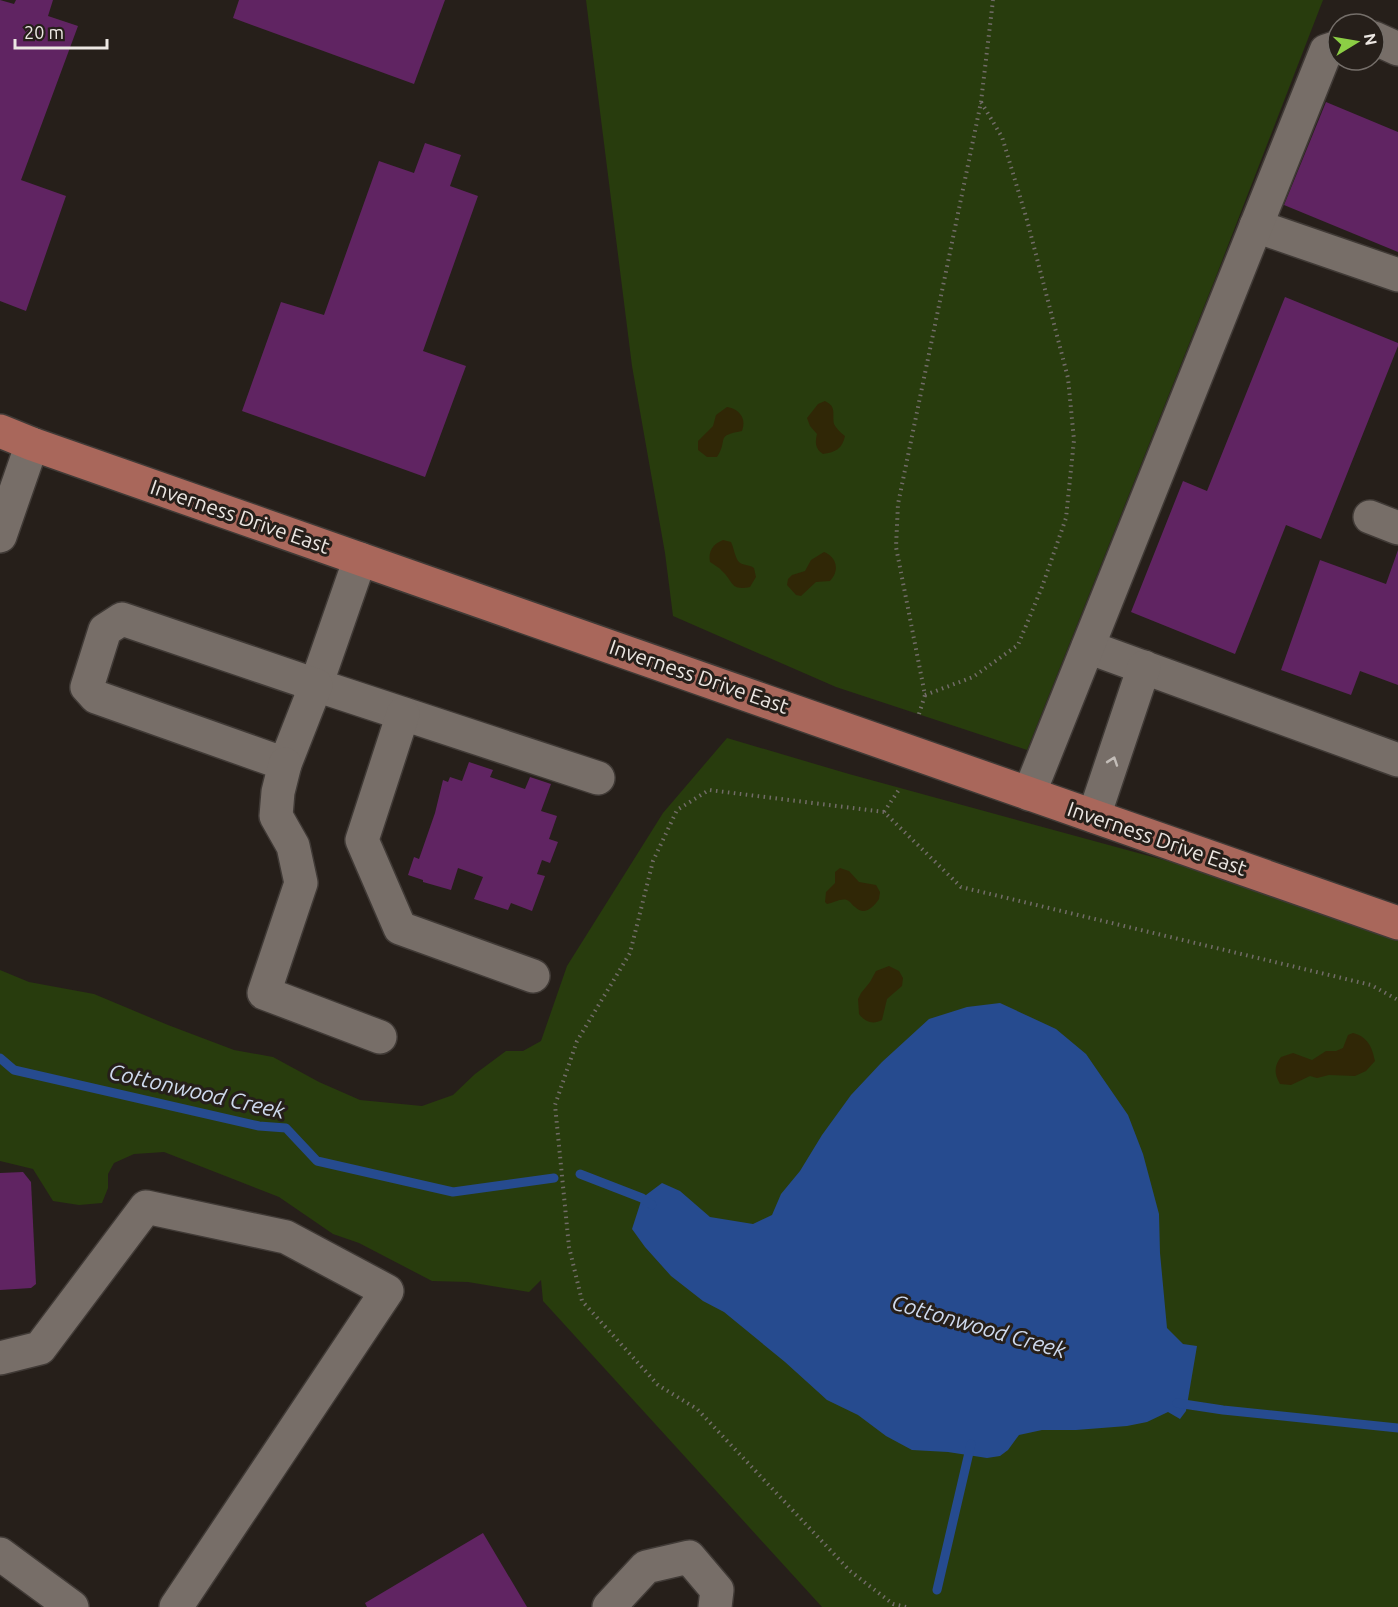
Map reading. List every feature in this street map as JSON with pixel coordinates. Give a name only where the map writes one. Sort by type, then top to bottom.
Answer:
[{"type":"main road","name":"Inverness Drive East","points":[[0,431],[1398,923]]},
{"type":"street","points":[[1029,794],[1326,51]]},
{"type":"street","points":[[1256,226],[1398,275]]},
{"type":"street","points":[[0,536],[32,444]]},
{"type":"street","points":[[360,559],[316,685],[285,764],[278,792],[276,816],[292,846],[301,883],[264,993],[380,1037]]},
{"type":"street","points":[[285,764],[96,697],[87,687],[105,630],[122,619],[598,778]]},
{"type":"street","points":[[1088,647],[1398,760]]},
{"type":"street","points":[[1094,816],[1144,667]]},
{"type":"street","points":[[403,714],[362,840],[400,928],[533,976]]},
{"type":"street","points":[[0,1358],[40,1348],[146,1207],[286,1237],[387,1291],[176,1607]]},
{"type":"street","points":[[0,1554],[72,1607]]},
{"type":"street","points":[[609,1607],[646,1567],[689,1557],[717,1590],[715,1607]]},
{"type":"path","points":[[919,714],[925,695],[896,547],[898,504],[981,102],[993,0]]},
{"type":"path","points":[[925,695],[973,677],[1018,645],[1042,587],[1066,518],[1074,440],[1068,378],[1027,220],[1002,137],[981,102]]},
{"type":"path","points":[[884,812],[900,788]]},
{"type":"path","points":[[906,1607],[893,1604],[850,1571],[697,1409],[658,1384],[582,1301],[569,1248],[555,1105],[577,1041],[630,953],[652,861],[676,810],[709,790],[884,812],[961,887],[1371,985],[1398,1000]]},
{"type":"green space","points":[[586,0],[1323,0],[1215,279],[1027,750],[836,687],[673,616],[665,553],[632,366]]},
{"type":"green space","points":[[727,738],[849,774],[1398,924],[1398,1607],[822,1607],[543,1301],[541,1280],[529,1292],[468,1282],[432,1281],[359,1243],[333,1234],[279,1197],[164,1152],[134,1154],[114,1163],[108,1174],[108,1188],[102,1203],[79,1205],[53,1201],[33,1169],[0,1161],[0,970],[29,982],[94,994],[234,1050],[273,1057],[319,1082],[360,1100],[422,1106],[453,1095],[475,1074],[506,1051],[523,1051],[541,1041],[567,966],[663,813]]},
{"type":"sand","points":[[825,401],[833,408],[834,424],[845,436],[838,449],[823,454],[817,448],[817,434],[807,418],[818,404]]},
{"type":"sand","points":[[727,407],[735,410],[743,418],[742,431],[725,437],[717,457],[707,457],[698,450],[698,441],[713,426],[716,415]]},
{"type":"sand","points":[[723,540],[731,542],[739,562],[754,568],[756,577],[750,587],[736,587],[721,570],[710,562],[712,548]]},
{"type":"sand","points":[[824,552],[832,557],[836,565],[833,577],[830,581],[816,582],[801,596],[796,595],[787,585],[788,579],[792,575],[805,571],[811,560]]},
{"type":"sand","points":[[840,868],[849,871],[859,882],[876,885],[880,892],[879,899],[871,908],[865,911],[858,910],[845,900],[827,904],[825,902],[826,892],[835,883],[835,872]]},
{"type":"sand","points":[[889,966],[899,971],[903,978],[902,986],[887,999],[882,1020],[869,1022],[859,1014],[858,999],[876,971]]},
{"type":"sand","points":[[1353,1033],[1366,1040],[1372,1051],[1375,1061],[1366,1071],[1355,1076],[1329,1075],[1317,1078],[1310,1076],[1291,1085],[1280,1084],[1276,1070],[1281,1057],[1293,1053],[1312,1060],[1326,1051],[1343,1048],[1348,1035]]},
{"type":"water","points":[[1000,1003],[1056,1029],[1086,1054],[1128,1115],[1143,1154],[1159,1214],[1167,1328],[1183,1344],[1197,1346],[1186,1411],[1180,1419],[1168,1412],[1147,1422],[1127,1426],[1042,1430],[1019,1435],[1008,1450],[1000,1456],[987,1458],[948,1452],[912,1450],[886,1436],[858,1415],[827,1400],[724,1312],[703,1301],[671,1276],[632,1229],[642,1198],[662,1183],[680,1191],[710,1217],[753,1224],[772,1215],[781,1194],[800,1171],[822,1135],[851,1095],[882,1062],[929,1019],[967,1007]]},
{"type":"building","points":[[0,0],[14,4],[16,0],[53,0],[48,16],[78,26],[21,180],[66,196],[26,311],[0,301]]},
{"type":"building","points":[[239,0],[445,0],[414,84],[233,18]]},
{"type":"building","points":[[1326,102],[1398,132],[1398,252],[1284,205]]},
{"type":"building","points":[[425,143],[461,155],[450,186],[478,196],[423,351],[466,366],[425,477],[242,411],[281,302],[324,315],[379,161],[414,173]]},
{"type":"building","points":[[1285,297],[1398,343],[1398,346],[1321,539],[1286,525],[1235,654],[1131,612],[1183,481],[1207,491]]},
{"type":"building","points":[[1398,550],[1398,685],[1360,671],[1351,695],[1281,670],[1320,560],[1386,584]]},
{"type":"building","points":[[469,762],[493,770],[490,777],[525,789],[530,777],[551,784],[541,811],[557,816],[549,839],[558,842],[550,863],[542,860],[537,874],[545,876],[532,911],[511,903],[508,910],[474,899],[483,877],[458,868],[451,890],[408,875],[414,857],[419,859],[435,813],[443,780],[448,782],[450,777],[462,781]]},
{"type":"building","points":[[23,1172],[31,1182],[36,1284],[31,1288],[0,1290],[0,1173]]},
{"type":"building","points":[[483,1533],[527,1607],[367,1607],[365,1603]]},
{"type":"waterway","name":"Cottonwood Creek","points":[[0,1058],[14,1070],[259,1126],[286,1128],[317,1161],[453,1192],[554,1178]]},
{"type":"waterway","name":"Cottonwood Creek","points":[[580,1174],[642,1198],[652,1205]]},
{"type":"waterway","name":"Cottonwood Creek","points":[[1177,1403],[1398,1428]]},
{"type":"waterway","points":[[937,1590],[971,1444]]}]
